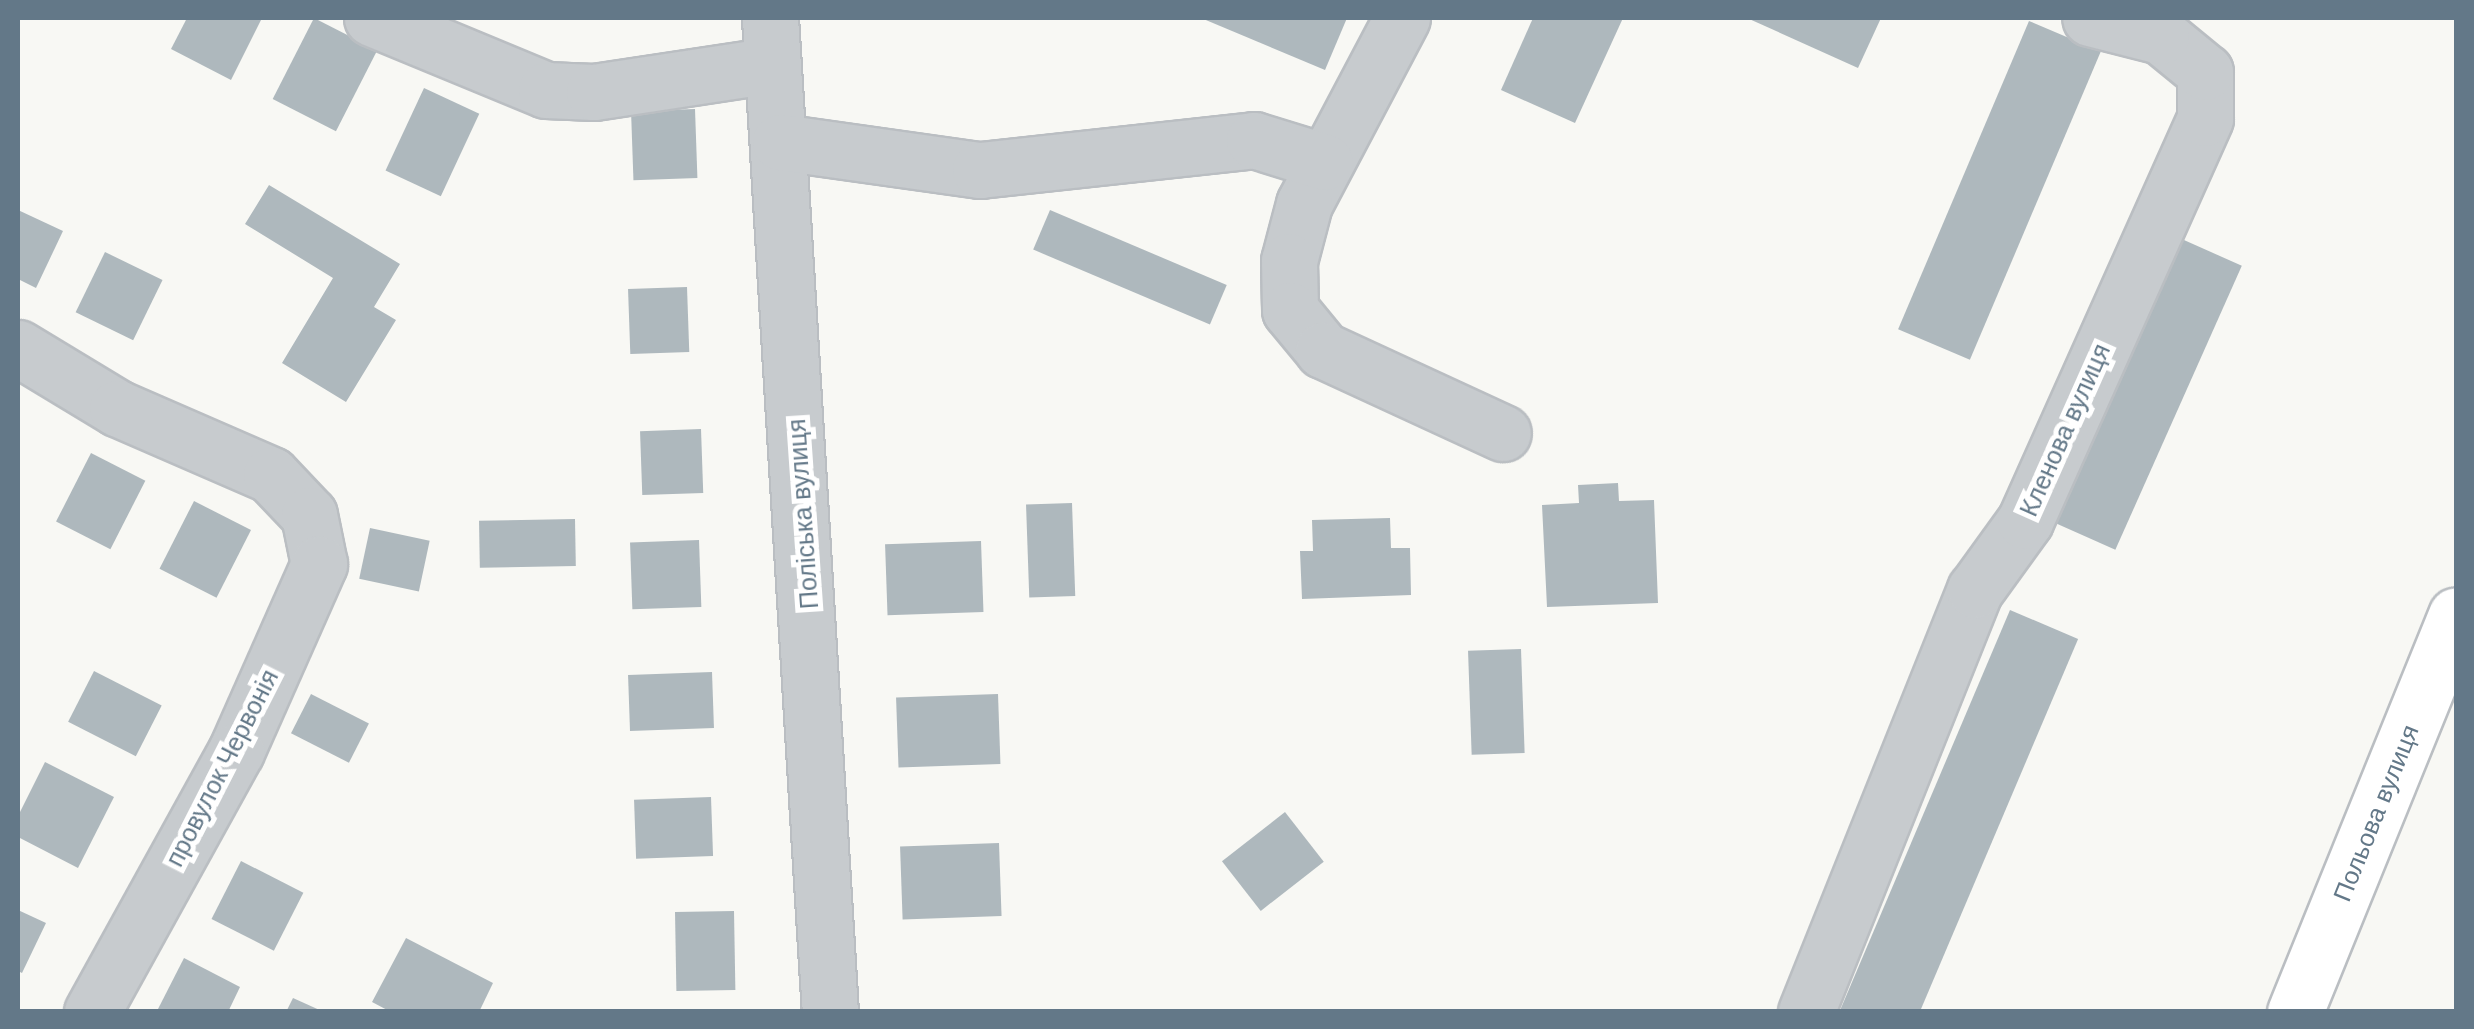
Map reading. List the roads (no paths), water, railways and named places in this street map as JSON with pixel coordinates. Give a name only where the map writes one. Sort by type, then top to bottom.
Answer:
[{"type":"main road","name":"Польова вулиця","points":[[2294,1012],[2456,615]]},
{"type":"street","points":[[372,18],[546,90],[594,92],[772,41]]},
{"type":"street","points":[[1402,18],[1325,162],[1289,261],[1290,310],[1323,350],[1504,433]]},
{"type":"street","name":"Кленова вулиця","points":[[1806,1012],[1975,590],[2025,521],[2205,118],[2205,72],[2161,36],[2090,18]]},
{"type":"street","name":"Поліська вулиця","points":[[772,41],[830,1012]]},
{"type":"street","points":[[780,142],[980,170],[1254,140],[1325,162]]},
{"type":"street","name":"провулок Червонія","points":[[18,348],[117,408],[272,475],[309,515],[319,564],[236,752],[92,1012]]}]
